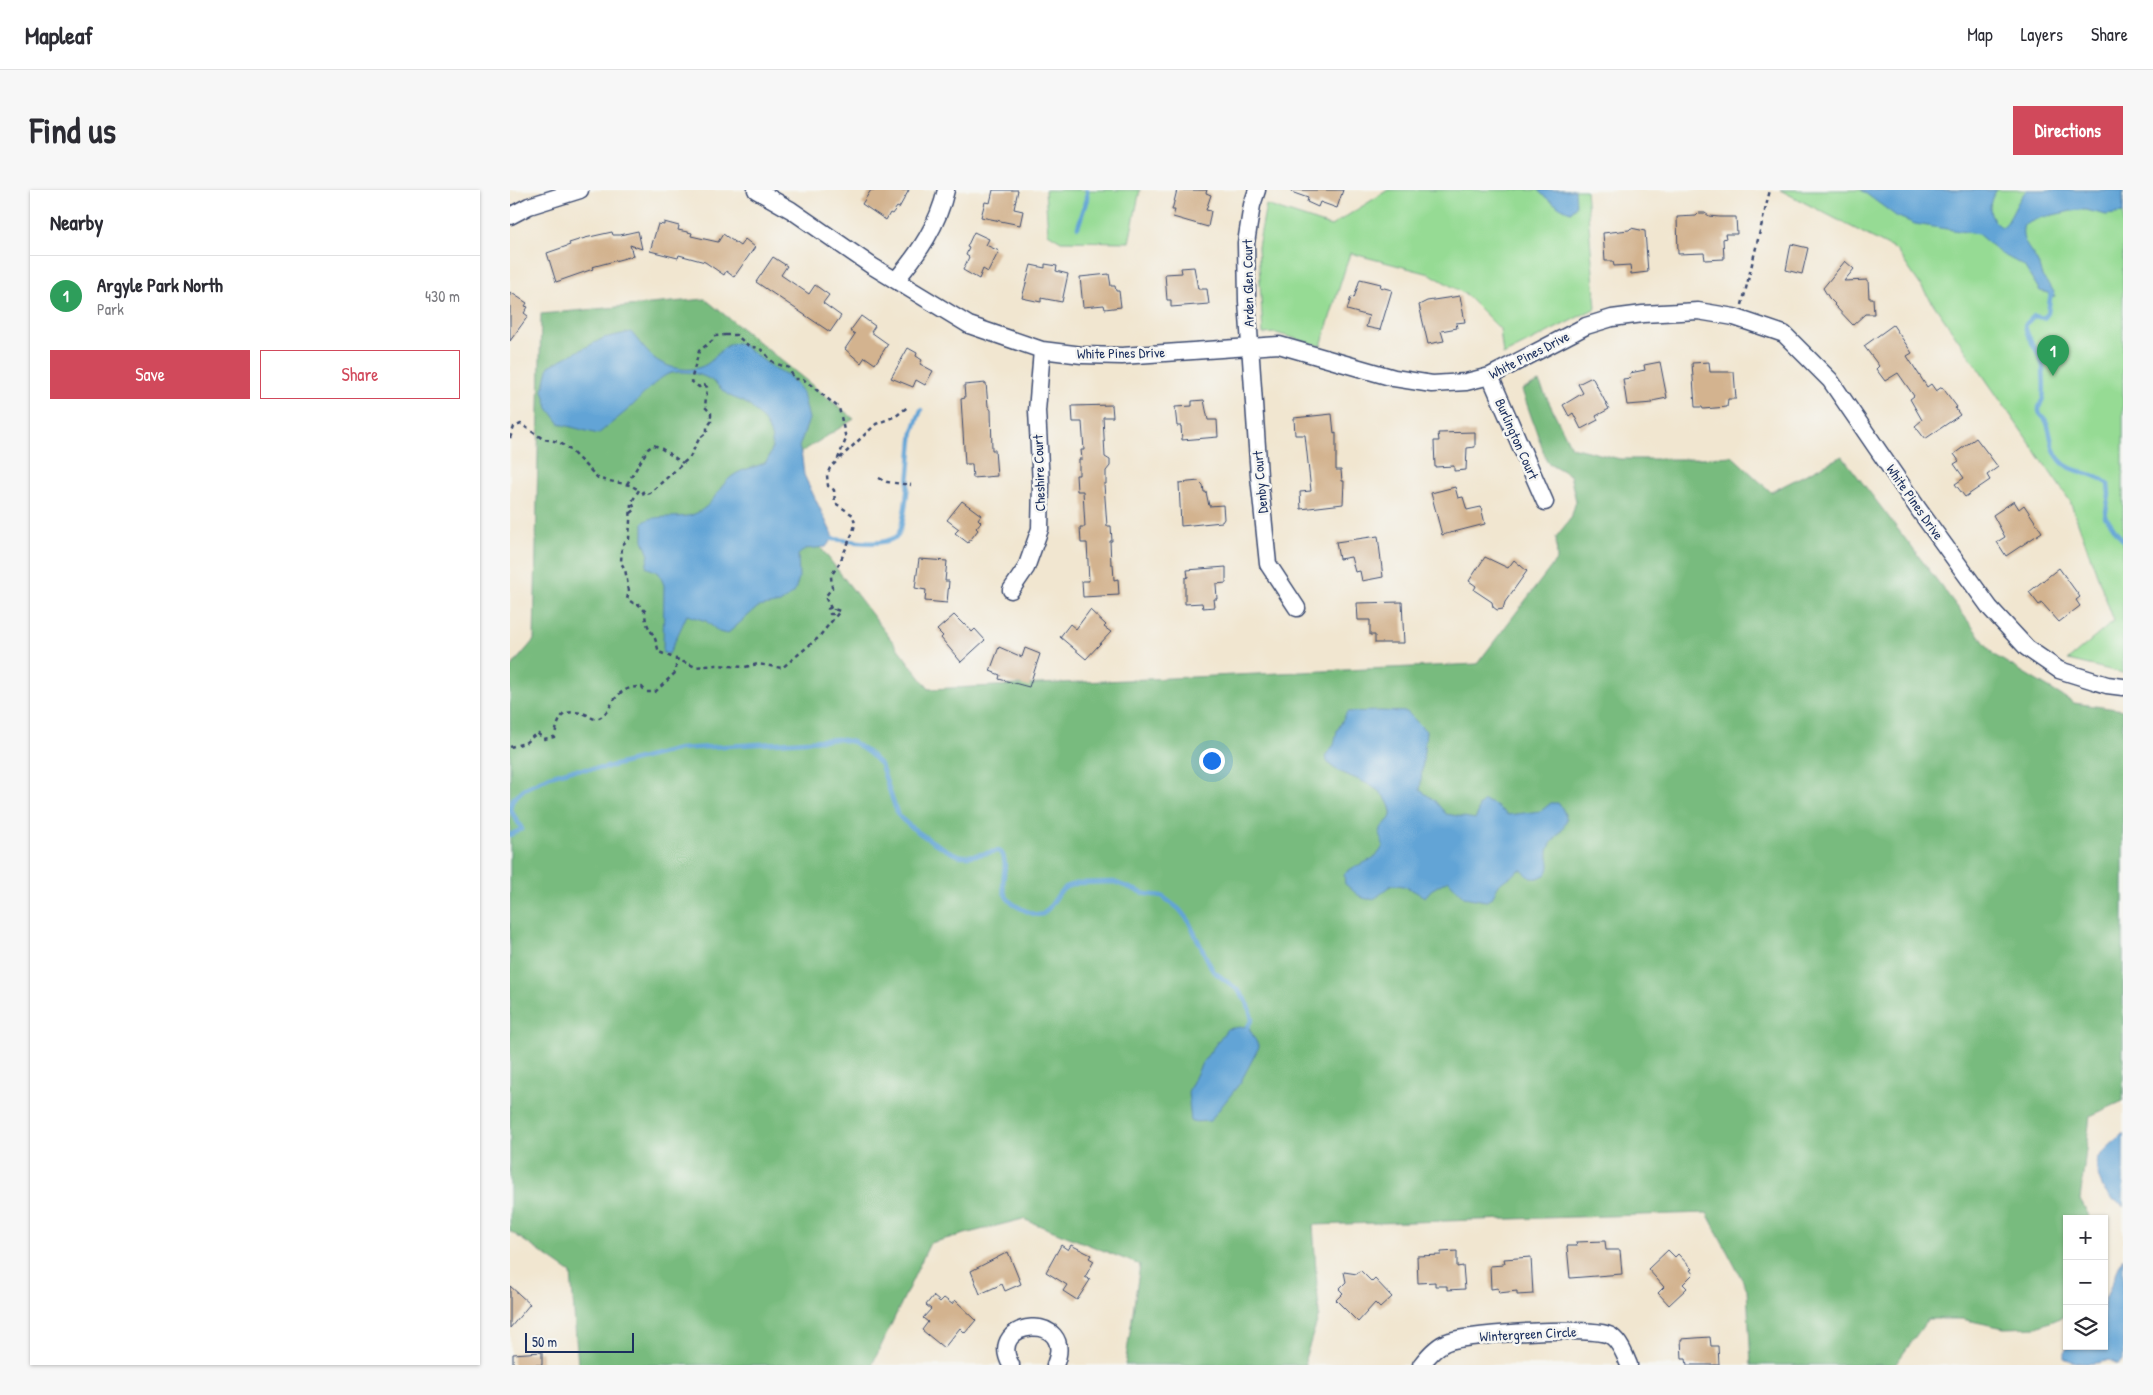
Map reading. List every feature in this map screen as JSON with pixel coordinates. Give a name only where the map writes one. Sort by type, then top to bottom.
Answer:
[{"type":"street","points":[[510,216],[529,206],[580,190]]},
{"type":"street","name":"White Pines Drive","points":[[756,190],[969,325],[1042,350],[1082,355],[1122,356],[1279,345],[1394,378],[1432,384],[1466,382],[1490,376],[1586,326],[1612,318],[1698,311],[1738,318],[1784,334],[1830,380],[1919,510],[1990,608],[2027,648],[2058,670],[2107,685],[2123,686]]},
{"type":"street","points":[[896,280],[919,252],[942,209],[946,190]]},
{"type":"street","name":"Arden Glen Court","points":[[1250,348],[1246,243],[1252,205],[1258,190]]},
{"type":"street","name":"Denby Court","points":[[1250,348],[1259,476],[1268,564],[1297,608]]},
{"type":"street","name":"Cheshire Court","points":[[1011,590],[1026,568],[1040,529],[1041,484],[1037,411],[1042,350]]},
{"type":"street","name":"Burlington Court","points":[[1490,376],[1545,502]]},
{"type":"street","points":[[1011,1365],[1007,1355],[1007,1346],[1011,1338],[1025,1327],[1034,1326],[1050,1332],[1056,1340],[1058,1357],[1054,1365]]},
{"type":"street","name":"Wintergreen Circle","points":[[1421,1365],[1436,1349],[1449,1341],[1518,1333],[1594,1331],[1610,1336],[1624,1350],[1628,1365]]},
{"type":"path","points":[[1738,318],[1770,190]]},
{"type":"path","points":[[510,438],[514,427],[520,424],[543,439],[559,442],[569,449],[599,480],[627,484],[642,490],[644,495],[650,493],[690,457],[699,439],[706,432],[711,422],[711,413],[705,407],[707,387],[704,385],[699,388],[690,381],[694,376],[699,351],[713,340],[715,336],[736,335],[750,347],[756,346],[764,350],[775,363],[789,368],[794,379],[803,379],[839,408],[846,439],[837,461]]},
{"type":"path","points":[[640,490],[632,502],[628,539],[622,545],[621,563],[625,570],[629,591],[627,598],[633,603],[637,603],[645,611],[648,630],[652,632],[659,652],[696,667],[716,665],[745,667],[758,664],[782,668],[818,638],[840,611],[832,608],[825,597],[832,588],[831,576],[840,562],[855,524],[853,515],[835,504],[834,490],[828,486],[827,475],[830,468],[876,424],[896,416],[909,406]]},
{"type":"path","points":[[627,484],[648,449],[653,445],[683,463]]},
{"type":"path","points":[[880,478],[887,482],[912,485]]},
{"type":"path","points":[[510,747],[525,743],[537,733],[544,740],[554,737],[562,716],[566,713],[586,714],[590,718],[597,719],[604,715],[617,694],[637,686],[642,686],[646,692],[655,692],[676,672],[676,658]]},
{"type":"green space","points":[[1045,190],[1140,190],[1129,242],[1061,241],[1048,233]]},
{"type":"green space","points":[[1388,190],[1586,190],[1596,308],[1503,355],[1500,329],[1465,294],[1430,274],[1350,253],[1321,346],[1276,333],[1263,334],[1258,247],[1266,205],[1331,226]]},
{"type":"green space","points":[[1780,190],[2123,190],[2123,673],[2068,660],[2114,621],[2070,501],[1896,250]]},
{"type":"green space","points":[[705,299],[854,419],[765,475],[929,689],[1477,664],[1557,559],[1556,537],[1571,518],[1576,501],[1570,475],[1547,462],[1522,390],[1539,382],[1571,447],[1620,459],[1687,459],[1732,456],[1771,492],[1842,456],[1994,655],[2074,703],[2123,710],[2123,1101],[2090,1116],[2080,1200],[2089,1215],[2063,1215],[2063,1317],[2037,1327],[2004,1328],[1962,1319],[1928,1319],[1895,1365],[1751,1365],[1747,1289],[1707,1213],[1313,1225],[1319,1315],[1305,1359],[1306,1365],[1125,1365],[1140,1265],[1023,1219],[930,1243],[872,1365],[578,1365],[571,1273],[510,1231],[510,668],[534,640],[541,314]]},
{"type":"water","points":[[1538,190],[1575,190],[1576,206],[1571,212],[1568,211],[1548,199]]},
{"type":"water","points":[[1861,190],[1997,190],[1991,200],[1990,210],[1993,220],[2002,227],[2008,221],[2027,190],[2123,190],[2123,213],[2106,215],[2086,210],[2076,210],[2039,218],[2024,225],[2024,240],[2038,263],[2042,276],[2054,293],[2055,296],[2050,297],[2048,293],[2040,291],[2024,266],[2000,253],[1978,234],[1915,224],[1896,216]]},
{"type":"water","points":[[631,332],[654,358],[675,368],[699,368],[706,365],[728,345],[736,343],[741,344],[776,370],[788,375],[803,393],[809,419],[799,447],[804,475],[832,534],[832,539],[826,547],[805,549],[798,555],[799,578],[794,593],[780,603],[758,607],[727,634],[719,632],[706,621],[687,615],[669,654],[663,653],[664,585],[659,573],[646,567],[649,555],[643,540],[643,523],[652,519],[692,515],[706,507],[723,485],[734,475],[766,462],[770,454],[772,437],[765,422],[743,401],[728,395],[706,377],[684,372],[672,373],[662,378],[598,434],[560,424],[548,408],[543,390],[549,366],[604,338]]},
{"type":"water","points":[[1347,712],[1407,712],[1426,731],[1420,790],[1434,800],[1446,814],[1475,819],[1479,806],[1484,801],[1493,804],[1508,815],[1541,811],[1551,803],[1558,803],[1567,819],[1549,848],[1549,865],[1546,874],[1539,878],[1533,878],[1522,870],[1518,870],[1514,875],[1501,883],[1493,896],[1486,901],[1464,897],[1448,880],[1431,890],[1425,897],[1407,887],[1395,885],[1388,887],[1376,898],[1365,899],[1345,884],[1344,874],[1354,867],[1371,860],[1380,852],[1383,846],[1380,831],[1389,820],[1391,811],[1386,800],[1378,791],[1368,784],[1336,769],[1329,764],[1325,756],[1334,745],[1337,731]]},
{"type":"water","points":[[1248,1026],[1259,1047],[1240,1083],[1210,1121],[1191,1122],[1188,1092],[1202,1063],[1227,1029]]},
{"type":"water","points":[[2123,1133],[2123,1207],[2105,1191],[2096,1162],[2097,1158]]},
{"type":"water","points":[[2123,1257],[2123,1360],[2118,1364],[2109,1360],[2086,1364],[2064,1358],[2065,1350],[2108,1350],[2108,1293]]},
{"type":"building","points":[[871,190],[909,190],[899,208],[897,207],[892,214],[890,213],[886,220],[862,204]]},
{"type":"building","points":[[993,190],[1018,190],[1014,209],[1023,211],[1020,225],[981,217],[985,202],[990,203]]},
{"type":"building","points":[[1177,190],[1207,190],[1206,193],[1211,195],[1206,210],[1211,211],[1208,227],[1173,217],[1175,210],[1172,210]]},
{"type":"building","points":[[1291,190],[1343,190],[1337,208],[1320,202],[1318,207],[1307,202],[1308,198],[1291,192]]},
{"type":"building","points":[[1699,213],[1705,213],[1709,216],[1736,217],[1737,234],[1725,234],[1726,238],[1723,239],[1724,259],[1705,260],[1704,253],[1678,254],[1677,217],[1696,216]]},
{"type":"building","points":[[664,222],[679,226],[678,230],[692,233],[691,236],[718,242],[723,234],[740,246],[745,239],[755,247],[734,277],[726,271],[724,275],[705,262],[679,255],[678,258],[650,251],[658,224],[664,225]]},
{"type":"building","points":[[1631,228],[1645,231],[1648,272],[1631,274],[1630,265],[1614,266],[1613,261],[1605,261],[1603,233],[1629,230]]},
{"type":"building","points":[[638,231],[642,249],[630,245],[633,256],[592,267],[593,269],[556,282],[547,253],[585,238],[612,232],[613,235],[620,235]]},
{"type":"building","points":[[974,232],[989,239],[986,245],[999,251],[988,272],[983,269],[979,279],[963,270],[969,257],[966,255],[969,248],[967,247]]},
{"type":"building","points":[[1791,244],[1808,248],[1802,274],[1786,270]]},
{"type":"building","points":[[773,257],[787,266],[781,275],[809,294],[815,285],[829,295],[823,303],[841,316],[830,332],[756,282]]},
{"type":"building","points":[[1845,261],[1854,269],[1844,281],[1868,280],[1869,298],[1873,298],[1874,314],[1865,314],[1853,325],[1834,305],[1823,288]]},
{"type":"building","points":[[1045,264],[1057,266],[1056,271],[1068,274],[1062,302],[1041,298],[1041,302],[1022,298],[1031,265],[1045,268]]},
{"type":"building","points":[[1194,267],[1198,289],[1207,289],[1209,304],[1171,307],[1171,300],[1167,300],[1165,274],[1182,273],[1181,268]]},
{"type":"building","points":[[1109,274],[1111,286],[1115,286],[1116,291],[1119,291],[1121,307],[1105,309],[1104,305],[1083,307],[1080,277]]},
{"type":"building","points":[[1360,279],[1381,284],[1380,287],[1392,290],[1380,330],[1366,327],[1369,316],[1347,310],[1351,297],[1354,298]]},
{"type":"building","points":[[510,292],[527,303],[525,306],[528,307],[524,313],[528,316],[510,341]]},
{"type":"building","points":[[1460,296],[1465,322],[1456,323],[1457,328],[1441,331],[1444,341],[1428,344],[1419,305],[1427,301]]},
{"type":"building","points":[[861,316],[875,326],[871,332],[888,344],[875,364],[865,357],[861,363],[845,349],[855,334],[850,331]]},
{"type":"building","points":[[1893,325],[1912,353],[1907,356],[1927,387],[1931,384],[1936,391],[1942,387],[1957,407],[1955,408],[1960,415],[1925,439],[1915,426],[1922,420],[1910,399],[1914,396],[1898,373],[1885,381],[1876,369],[1879,366],[1864,346]]},
{"type":"building","points":[[908,348],[917,353],[916,356],[922,360],[920,364],[933,371],[925,385],[916,380],[913,387],[891,378]]},
{"type":"building","points":[[1660,362],[1667,398],[1652,401],[1653,403],[1627,405],[1623,379],[1631,378],[1630,373],[1645,370],[1644,365]]},
{"type":"building","points":[[1709,362],[1710,372],[1734,372],[1736,399],[1728,399],[1727,407],[1703,409],[1702,407],[1695,407],[1692,363]]},
{"type":"building","points":[[1592,377],[1609,409],[1596,416],[1598,420],[1581,429],[1573,413],[1569,416],[1563,405],[1583,393],[1578,384]]},
{"type":"building","points":[[986,383],[988,406],[991,410],[992,450],[995,450],[997,476],[973,478],[972,464],[965,464],[961,399],[965,398],[964,385]]},
{"type":"building","points":[[1204,400],[1208,420],[1217,420],[1218,437],[1182,440],[1181,426],[1177,426],[1175,407],[1192,406],[1192,401]]},
{"type":"building","points":[[1112,405],[1113,417],[1103,417],[1105,457],[1110,460],[1110,466],[1106,471],[1106,484],[1104,484],[1107,526],[1111,526],[1111,564],[1113,564],[1114,580],[1118,579],[1119,595],[1083,597],[1082,581],[1089,581],[1087,543],[1081,543],[1080,527],[1085,527],[1083,491],[1077,491],[1076,475],[1079,475],[1079,459],[1082,459],[1081,450],[1084,450],[1082,422],[1073,422],[1072,406]]},
{"type":"building","points":[[1332,414],[1334,433],[1336,432],[1336,470],[1341,470],[1342,481],[1344,481],[1343,504],[1301,509],[1300,492],[1311,491],[1305,435],[1295,435],[1294,418]]},
{"type":"building","points":[[1475,432],[1475,447],[1467,448],[1466,470],[1454,471],[1454,466],[1435,467],[1434,441],[1439,441],[1438,433]]},
{"type":"building","points":[[1976,438],[1998,467],[1987,475],[1990,480],[1965,497],[1955,484],[1964,478],[1954,464],[1959,461],[1954,454]]},
{"type":"building","points":[[1199,481],[1203,485],[1204,492],[1206,492],[1209,506],[1223,505],[1224,519],[1222,522],[1181,526],[1179,483]]},
{"type":"building","points":[[1455,487],[1458,498],[1463,497],[1467,510],[1481,507],[1485,524],[1442,535],[1431,493]]},
{"type":"building","points":[[962,501],[981,515],[978,519],[981,522],[976,528],[978,530],[968,543],[955,533],[959,529],[947,520]]},
{"type":"building","points":[[2014,501],[2019,509],[2024,505],[2042,532],[2006,556],[1997,542],[2005,537],[1993,515]]},
{"type":"building","points":[[1378,536],[1383,577],[1362,581],[1360,571],[1355,572],[1351,557],[1339,559],[1336,542]]},
{"type":"building","points":[[1485,557],[1508,568],[1514,560],[1527,571],[1505,602],[1503,609],[1497,610],[1493,607],[1492,602],[1474,590],[1476,586],[1469,581]]},
{"type":"building","points":[[919,559],[947,561],[945,581],[949,581],[947,603],[925,601],[926,590],[915,588]]},
{"type":"building","points":[[1226,567],[1226,583],[1216,584],[1217,599],[1214,599],[1215,607],[1203,608],[1202,603],[1185,604],[1185,578],[1188,577],[1187,570]]},
{"type":"building","points":[[2059,568],[2080,597],[2076,600],[2080,606],[2059,622],[2042,603],[2039,605],[2029,592]]},
{"type":"building","points":[[1402,602],[1404,643],[1375,643],[1375,635],[1370,635],[1370,620],[1358,620],[1357,603]]},
{"type":"building","points":[[1090,610],[1106,625],[1104,627],[1111,632],[1086,659],[1060,637],[1070,624],[1076,629]]},
{"type":"building","points":[[954,615],[972,632],[975,629],[985,640],[961,662],[941,638],[943,636],[937,630]]},
{"type":"building","points":[[999,647],[1022,657],[1025,648],[1040,654],[1029,687],[999,679],[1000,675],[990,671]]},
{"type":"building","points":[[1605,1241],[1606,1250],[1620,1250],[1622,1274],[1570,1278],[1567,1246],[1577,1246],[1576,1242]]},
{"type":"building","points":[[1061,1245],[1068,1250],[1071,1245],[1091,1255],[1089,1258],[1094,1261],[1085,1277],[1090,1280],[1077,1300],[1063,1291],[1067,1285],[1046,1272]]},
{"type":"building","points":[[1668,1250],[1675,1257],[1678,1254],[1692,1269],[1690,1270],[1693,1274],[1683,1284],[1687,1288],[1669,1305],[1658,1293],[1664,1287],[1648,1269]]},
{"type":"building","points":[[1457,1251],[1457,1267],[1463,1266],[1465,1289],[1447,1290],[1447,1286],[1435,1286],[1435,1282],[1418,1283],[1417,1256],[1441,1255],[1441,1252]]},
{"type":"building","points":[[1008,1252],[1021,1284],[1005,1291],[1002,1284],[980,1294],[971,1271]]},
{"type":"building","points":[[1531,1257],[1533,1294],[1517,1295],[1517,1291],[1499,1293],[1498,1288],[1491,1289],[1490,1266],[1503,1265],[1505,1263],[1504,1259]]},
{"type":"building","points":[[1360,1270],[1372,1282],[1375,1279],[1392,1297],[1380,1308],[1375,1303],[1358,1322],[1336,1300],[1343,1293],[1339,1289],[1346,1282],[1344,1272],[1357,1274]]},
{"type":"building","points":[[510,1286],[530,1304],[510,1328]]},
{"type":"building","points":[[933,1296],[940,1302],[944,1298],[952,1304],[955,1300],[976,1320],[965,1333],[960,1328],[944,1348],[922,1330],[928,1322],[923,1318],[931,1309],[926,1305]]},
{"type":"building","points":[[1710,1337],[1711,1346],[1718,1346],[1719,1365],[1687,1365],[1686,1359],[1682,1359],[1681,1339]]},
{"type":"building","points":[[542,1352],[542,1365],[513,1365],[513,1354]]},
{"type":"waterway","points":[[1078,227],[1087,199],[1087,190]]},
{"type":"waterway","points":[[2051,292],[2048,313],[2044,318],[2034,316],[2025,325],[2028,336],[2040,356],[2043,367],[2044,395],[2039,413],[2046,421],[2054,451],[2060,460],[2070,468],[2097,477],[2108,484],[2109,495],[2105,517],[2123,540]]},
{"type":"waterway","points":[[832,539],[873,543],[896,537],[903,520],[913,432],[921,410]]},
{"type":"waterway","points":[[510,808],[513,799],[524,789],[550,776],[571,770],[604,768],[679,749],[838,739],[853,742],[870,754],[881,765],[897,813],[917,831],[938,845],[962,856],[1001,852],[1005,867],[1003,889],[1006,896],[1024,910],[1040,915],[1043,914],[1060,892],[1066,887],[1078,883],[1114,882],[1146,894],[1162,896],[1179,909],[1188,920],[1213,971],[1238,990],[1247,1002],[1252,1019],[1248,1026]]},
{"type":"waterway","points":[[510,809],[522,829],[510,835]]},
{"type":"place","name":"Argyle Park North","points":[[2053,376]]}]
